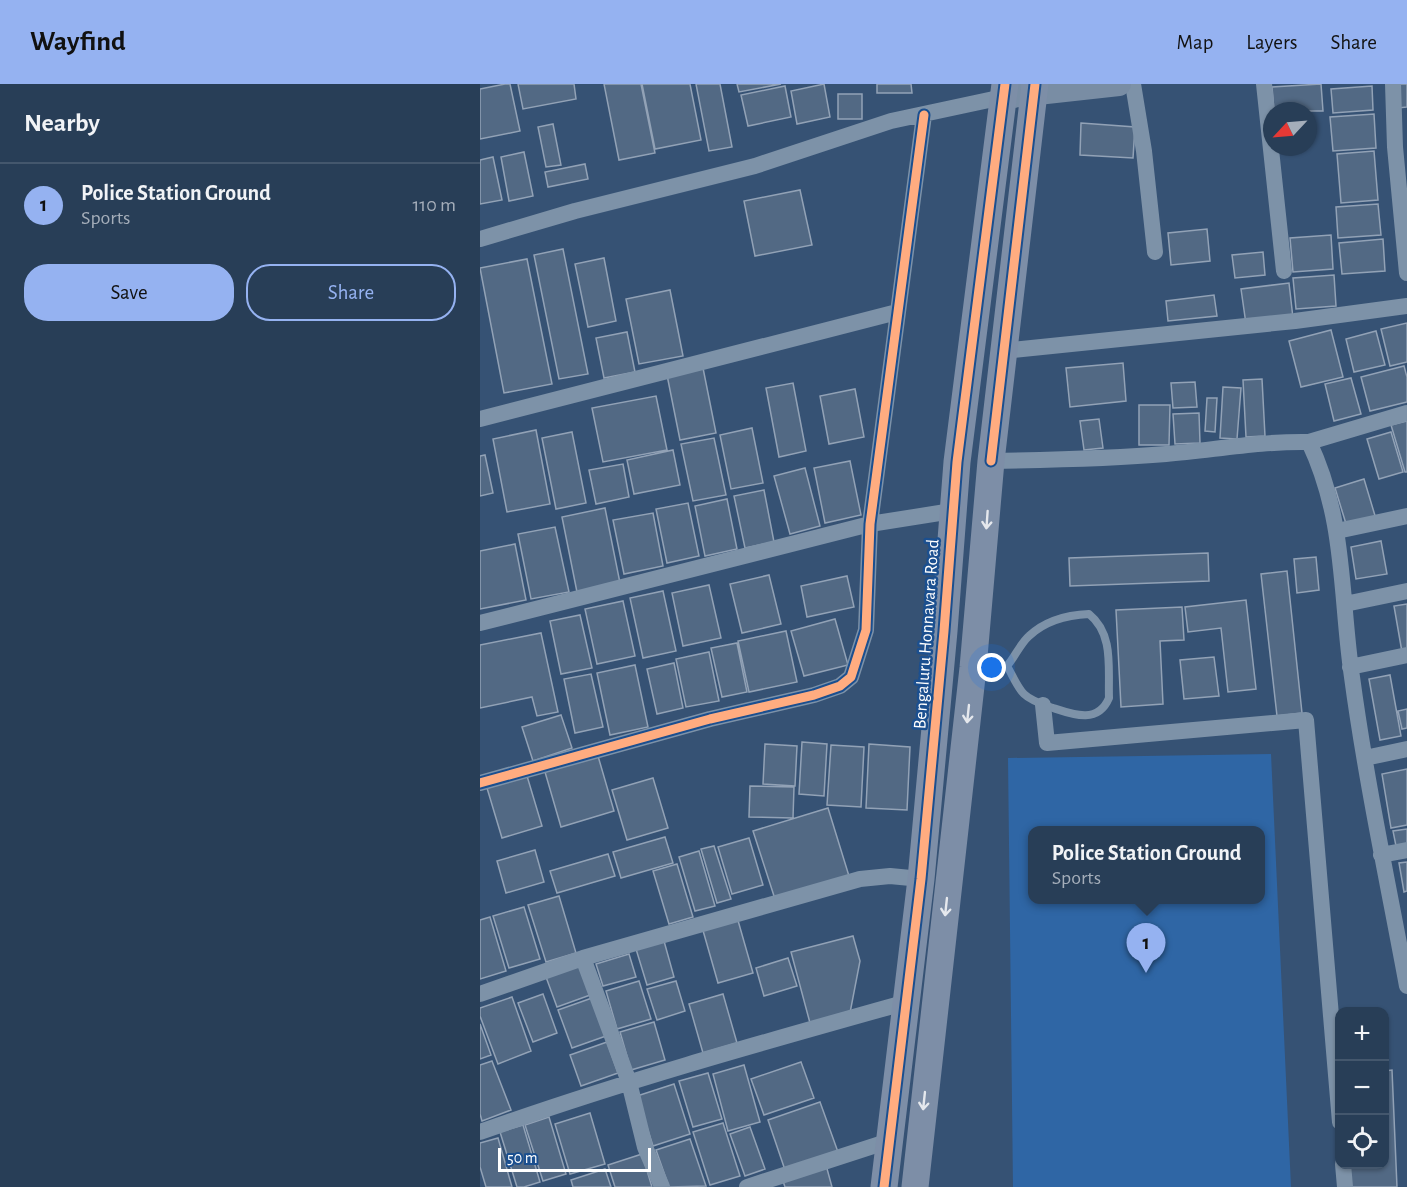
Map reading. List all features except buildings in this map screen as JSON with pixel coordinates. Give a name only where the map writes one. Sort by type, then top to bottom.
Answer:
[{"type":"main road","points":[[915,1187],[973,668],[991,461],[1034,89]]},
{"type":"main road","name":"Bengaluru Honnavara Road","points":[[884,1187],[921,879],[944,631],[952,511],[1004,90]]},
{"type":"street","points":[[480,239],[575,211],[755,166],[891,121],[924,115],[1004,90],[1119,84]]},
{"type":"street","points":[[1133,84],[1144,151],[1155,252]]},
{"type":"street","points":[[1264,84],[1284,271]]},
{"type":"street","points":[[1393,84],[1395,147],[1407,273]]},
{"type":"street","points":[[480,783],[710,719],[814,695],[840,686],[851,677],[866,630],[870,524],[924,115]]},
{"type":"street","points":[[1003,351],[1295,321],[1407,306]]},
{"type":"street","points":[[480,420],[897,312]]},
{"type":"street","points":[[991,461],[1166,454],[1288,441],[1309,442],[1407,413]]},
{"type":"street","points":[[1309,442],[1320,465],[1337,531],[1346,604],[1350,667],[1381,855],[1403,941],[1407,986]]},
{"type":"street","points":[[480,623],[870,524],[952,511]]},
{"type":"street","points":[[1337,531],[1407,516]]},
{"type":"street","points":[[1346,604],[1407,591]]},
{"type":"street","points":[[1350,667],[1407,655]]},
{"type":"street","points":[[1043,705],[1047,743],[1306,720],[1339,1115]]},
{"type":"street","points":[[1365,758],[1407,749]]},
{"type":"street","points":[[1381,855],[1407,850]]},
{"type":"street","points":[[480,994],[583,957],[860,879],[890,876],[921,879]]},
{"type":"street","points":[[583,957],[629,1082],[645,1147],[662,1187]]},
{"type":"street","points":[[480,1132],[629,1082],[907,1002]]},
{"type":"street","points":[[747,1187],[889,1141]]},
{"type":"street","points":[[1343,1169],[1345,1187]]},
{"type":"lane","points":[[1077,614],[1089,614],[1100,622],[1107,640],[1109,698],[1106,706],[1096,713],[1078,717],[1043,705],[1024,694],[1007,666],[1028,637],[1046,623],[1077,614]]},
{"type":"lane","points":[[973,668],[1007,666]]},
{"type":"shaded area","points":[[1271,754],[1291,1187],[1013,1187],[1008,758]]},
{"type":"cycle path","points":[[884,1187],[921,879],[957,462],[1005,84]]},
{"type":"cycle path","points":[[991,461],[1035,84]]},
{"type":"cycle path","points":[[480,783],[710,719],[814,695],[840,686],[851,677],[866,630],[870,524],[924,115]]},
{"type":"place","name":"Police Station Ground","points":[[1146,973]]}]
